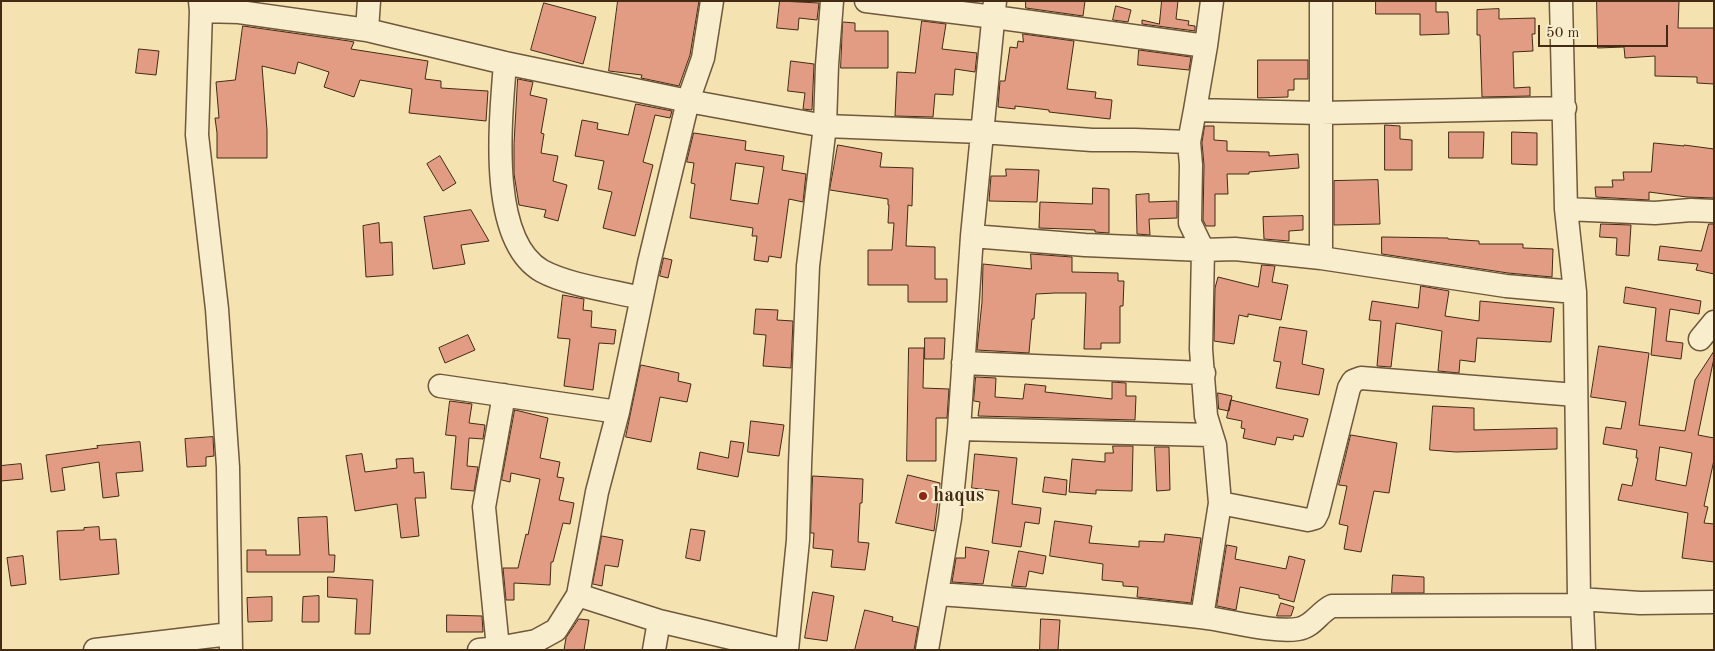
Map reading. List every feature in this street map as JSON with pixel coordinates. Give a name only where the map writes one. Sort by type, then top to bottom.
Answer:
[{"type":"street","points":[[366,30],[369,1]]},
{"type":"street","points":[[504,395],[484,507],[488,649],[536,641],[556,630],[578,594],[597,492],[618,412],[641,298],[688,101],[703,58],[712,1]]},
{"type":"street","points":[[787,650],[798,540],[808,266],[825,126],[826,65],[832,1]]},
{"type":"street","points":[[866,1],[994,9],[1206,46]]},
{"type":"street","points":[[1202,617],[1220,503],[1215,445],[1206,416],[1201,349],[1203,250],[1190,223],[1190,142],[1212,1]]},
{"type":"street","points":[[1321,258],[1322,1]]},
{"type":"street","points":[[1562,1],[1566,209],[1575,292],[1580,602],[1584,650]]},
{"type":"street","points":[[95,650],[231,642],[228,467],[217,309],[197,134],[201,6],[366,30],[505,63],[688,101],[825,126],[982,132],[1092,140],[1190,142]]},
{"type":"street","points":[[928,650],[950,518],[959,428],[972,236],[994,9]]},
{"type":"street","points":[[505,63],[500,131],[502,174],[507,215],[516,243],[528,261],[543,271],[572,282],[641,298]]},
{"type":"street","points":[[1194,110],[1321,113],[1565,108]]},
{"type":"street","points":[[1566,209],[1655,213],[1691,210],[1714,212]]},
{"type":"street","points":[[972,236],[1085,245],[1203,250],[1235,249],[1321,258],[1506,286],[1575,292]]},
{"type":"street","points":[[1700,339],[1714,322]]},
{"type":"street","points":[[963,362],[1204,373]]},
{"type":"street","points":[[1220,503],[1308,520],[1315,518],[1349,388],[1353,381],[1361,378],[1576,395]]},
{"type":"street","points":[[440,386],[618,412]]},
{"type":"street","points":[[959,428],[1211,435]]},
{"type":"street","points":[[578,594],[659,621],[782,650]]},
{"type":"street","points":[[938,594],[1059,602],[1202,617],[1280,629],[1298,629],[1313,622],[1326,609],[1332,606],[1714,602]]},
{"type":"street","points":[[654,650],[659,621]]},
{"type":"building","points":[[618,1],[699,1],[690,55],[679,86],[641,78],[642,75],[609,71]]},
{"type":"building","points":[[780,1],[819,3],[817,20],[799,18],[798,30],[777,28]]},
{"type":"building","points":[[1026,1],[1085,1],[1083,16],[1026,8]]},
{"type":"building","points":[[1162,1],[1178,1],[1176,19],[1189,21],[1188,25],[1195,26],[1195,31],[1142,24],[1142,20],[1159,24]]},
{"type":"building","points":[[1376,1],[1436,1],[1436,12],[1448,12],[1449,34],[1420,35],[1420,14],[1376,14]]},
{"type":"building","points":[[1597,1],[1679,1],[1678,28],[1714,28],[1714,84],[1697,83],[1697,77],[1655,76],[1655,56],[1625,58],[1624,47],[1598,48]]},
{"type":"building","points":[[544,3],[596,17],[583,64],[531,50]]},
{"type":"building","points":[[1116,6],[1131,10],[1128,22],[1113,20]]},
{"type":"building","points":[[1499,9],[1499,19],[1535,18],[1535,34],[1532,34],[1533,51],[1513,52],[1514,88],[1530,87],[1530,96],[1482,97],[1480,35],[1477,35],[1477,10]]},
{"type":"building","points":[[922,21],[946,24],[942,49],[977,53],[975,72],[955,69],[953,95],[935,94],[933,117],[895,116],[897,72],[915,73]]},
{"type":"building","points":[[843,22],[855,23],[855,31],[888,31],[888,68],[841,68]]},
{"type":"building","points":[[243,26],[349,41],[354,42],[351,49],[428,61],[425,79],[441,81],[441,88],[488,91],[486,121],[409,113],[412,89],[360,80],[354,97],[324,87],[329,72],[298,62],[295,74],[262,66],[267,130],[267,158],[217,158],[215,118],[219,118],[216,82],[235,80]]},
{"type":"building","points":[[1023,34],[1074,41],[1067,89],[1096,92],[1095,98],[1112,100],[1110,119],[1015,106],[1015,109],[998,107],[1000,81],[1005,81],[1010,47],[1017,48],[1018,41],[1023,42]]},
{"type":"building","points":[[139,49],[159,51],[156,75],[136,73]]},
{"type":"building","points":[[1139,50],[1191,57],[1189,70],[1138,65]]},
{"type":"building","points":[[1258,60],[1308,60],[1308,79],[1294,79],[1294,90],[1288,90],[1288,97],[1258,98]]},
{"type":"building","points":[[791,61],[814,64],[812,110],[803,109],[805,93],[788,91]]},
{"type":"building","points":[[518,79],[533,82],[530,95],[547,99],[541,133],[544,134],[541,153],[558,156],[553,181],[567,185],[558,221],[544,217],[546,210],[519,205],[514,174]]},
{"type":"building","points":[[636,104],[672,111],[670,118],[655,115],[643,162],[653,165],[635,236],[603,228],[612,192],[598,189],[604,161],[575,156],[582,120],[598,123],[597,129],[628,135]]},
{"type":"building","points":[[1385,125],[1400,126],[1400,139],[1412,140],[1412,170],[1385,170]]},
{"type":"building","points":[[1205,126],[1214,126],[1214,140],[1227,141],[1227,151],[1269,152],[1269,156],[1298,154],[1299,168],[1249,172],[1249,174],[1227,174],[1228,194],[1215,194],[1215,226],[1206,226],[1203,220],[1204,165],[1202,143]]},
{"type":"building","points":[[1449,132],[1484,132],[1483,158],[1449,158]]},
{"type":"building","points":[[1512,132],[1537,133],[1537,165],[1512,164]]},
{"type":"building","points":[[694,133],[746,141],[745,150],[784,156],[782,170],[806,174],[803,202],[789,199],[781,258],[769,256],[768,262],[754,260],[757,236],[752,236],[753,228],[690,218],[695,184],[691,183],[694,163],[687,162]],"holes":[[[736,163],[764,167],[758,204],[731,200]]]},
{"type":"building","points":[[1654,143],[1714,149],[1714,198],[1649,192],[1649,200],[1596,197],[1595,187],[1613,187],[1612,180],[1624,180],[1623,172],[1651,172]]},
{"type":"building","points":[[838,145],[882,153],[880,167],[913,168],[912,206],[908,205],[906,246],[935,247],[935,279],[947,279],[947,302],[908,302],[908,285],[868,285],[868,250],[892,250],[894,223],[888,223],[888,199],[830,190]]},
{"type":"building","points":[[440,156],[456,183],[443,191],[427,164]]},
{"type":"building","points":[[1006,169],[1039,170],[1037,202],[989,201],[991,176],[1006,176]]},
{"type":"building","points":[[1378,180],[1380,224],[1334,225],[1334,181]]},
{"type":"building","points":[[1093,188],[1109,189],[1109,233],[1095,232],[1095,230],[1039,228],[1040,202],[1092,204]]},
{"type":"building","points":[[1149,194],[1149,202],[1177,201],[1177,218],[1149,219],[1150,235],[1137,234],[1136,195]]},
{"type":"building","points":[[471,210],[489,241],[461,245],[465,264],[433,269],[424,217]]},
{"type":"building","points":[[1303,216],[1303,230],[1289,231],[1289,241],[1264,239],[1263,217]]},
{"type":"building","points":[[379,223],[380,243],[392,242],[393,275],[366,277],[363,226]]},
{"type":"building","points":[[1601,224],[1631,225],[1629,256],[1616,255],[1617,238],[1600,237]]},
{"type":"building","points":[[1709,224],[1714,224],[1714,274],[1696,270],[1698,264],[1658,260],[1660,246],[1701,251]]},
{"type":"building","points":[[1382,237],[1448,238],[1479,241],[1479,244],[1523,244],[1523,248],[1553,249],[1552,277],[1508,273],[1382,254]]},
{"type":"building","points":[[1031,254],[1072,257],[1072,272],[1118,273],[1118,281],[1124,281],[1123,306],[1120,306],[1120,343],[1101,343],[1101,349],[1084,349],[1086,293],[1055,293],[1036,294],[1029,353],[977,350],[982,302],[983,264],[1031,269]]},
{"type":"building","points":[[664,258],[672,260],[668,278],[660,276]]},
{"type":"building","points":[[1262,265],[1275,266],[1272,282],[1288,285],[1281,320],[1248,314],[1248,317],[1239,315],[1234,344],[1214,341],[1215,288],[1218,277],[1258,287]]},
{"type":"building","points":[[1421,286],[1449,291],[1445,316],[1479,321],[1480,301],[1554,308],[1551,342],[1477,338],[1475,362],[1460,360],[1459,373],[1438,371],[1442,331],[1396,323],[1391,367],[1377,366],[1381,321],[1369,320],[1372,301],[1418,308]]},
{"type":"building","points":[[1626,287],[1701,301],[1699,314],[1670,309],[1666,341],[1683,343],[1681,359],[1651,355],[1656,308],[1624,303]]},
{"type":"building","points":[[563,295],[584,299],[583,310],[592,311],[591,327],[616,330],[614,344],[599,343],[593,390],[564,386],[570,339],[558,338]]},
{"type":"building","points":[[756,309],[778,310],[777,320],[793,321],[791,368],[763,366],[766,335],[754,334]]},
{"type":"building","points":[[1280,327],[1307,331],[1302,364],[1324,369],[1319,395],[1276,388],[1281,362],[1274,361]]},
{"type":"building","points":[[468,335],[475,350],[445,363],[439,348]]},
{"type":"building","points":[[925,338],[945,338],[944,359],[925,359]]},
{"type":"building","points":[[1599,346],[1649,353],[1639,425],[1685,431],[1695,380],[1714,351],[1698,435],[1714,438],[1714,460],[1704,506],[1708,507],[1704,523],[1714,524],[1714,562],[1682,558],[1688,513],[1618,500],[1622,484],[1632,486],[1638,458],[1636,458],[1637,450],[1603,444],[1606,427],[1621,429],[1626,402],[1591,397]],"holes":[[[1660,447],[1692,453],[1686,486],[1656,480]]]},
{"type":"building","points":[[909,348],[924,348],[923,388],[949,389],[947,418],[936,418],[936,461],[907,461]]},
{"type":"building","points":[[641,365],[679,373],[678,381],[691,384],[687,402],[660,397],[651,442],[626,437]]},
{"type":"building","points":[[976,377],[996,378],[995,397],[1023,399],[1025,384],[1046,386],[1045,392],[1112,399],[1112,382],[1126,383],[1126,396],[1136,396],[1135,420],[978,416],[980,402],[974,401]]},
{"type":"building","points":[[1218,393],[1232,396],[1229,411],[1219,409]]},
{"type":"building","points":[[1231,400],[1308,419],[1303,437],[1294,435],[1293,440],[1277,437],[1275,445],[1243,438],[1245,429],[1241,428],[1242,421],[1227,418]]},
{"type":"building","points":[[450,401],[472,404],[469,423],[485,425],[483,439],[469,438],[467,466],[478,467],[474,491],[451,489],[456,436],[446,435]]},
{"type":"building","points":[[1433,406],[1474,408],[1474,430],[1557,428],[1557,449],[1456,452],[1430,450]]},
{"type":"building","points":[[515,410],[548,418],[540,458],[560,462],[557,477],[564,478],[559,500],[574,503],[570,524],[563,523],[553,562],[551,562],[550,585],[514,583],[514,600],[506,600],[503,568],[518,568],[526,534],[528,535],[540,479],[511,473],[510,482],[502,480]]},
{"type":"building","points":[[751,421],[784,425],[779,456],[748,452]]},
{"type":"building","points":[[1351,435],[1397,443],[1389,493],[1374,491],[1361,552],[1344,549],[1348,526],[1339,524],[1347,486],[1339,485]]},
{"type":"building","points":[[213,437],[214,456],[206,457],[206,466],[187,467],[185,439]]},
{"type":"building","points":[[731,441],[744,443],[738,477],[697,469],[700,452],[728,458]]},
{"type":"building","points":[[140,442],[143,471],[116,473],[119,496],[103,498],[99,462],[62,468],[65,490],[51,492],[46,455],[98,448],[97,446]]},
{"type":"building","points":[[1113,446],[1133,446],[1132,491],[1096,490],[1096,494],[1069,492],[1072,459],[1105,462],[1105,453],[1113,453]]},
{"type":"building","points":[[1155,447],[1169,447],[1170,490],[1157,491]]},
{"type":"building","points":[[362,454],[365,472],[397,468],[396,459],[413,458],[414,473],[424,472],[426,498],[415,498],[419,536],[401,538],[397,504],[355,511],[346,456]]},
{"type":"building","points":[[975,454],[1017,458],[1012,504],[1041,508],[1039,524],[1025,522],[1021,547],[992,543],[999,491],[972,488]]},
{"type":"building","points":[[21,464],[23,479],[1,481],[1,466]]},
{"type":"building","name":"haqus","points":[[908,475],[940,483],[934,531],[896,523]]},
{"type":"building","points":[[813,476],[863,479],[858,542],[869,543],[865,570],[831,567],[833,550],[813,548],[814,533],[811,533]]},
{"type":"building","points":[[1045,477],[1067,480],[1066,495],[1043,492]]},
{"type":"building","points":[[327,517],[329,555],[335,555],[334,572],[247,572],[247,550],[266,550],[266,555],[300,555],[298,518]]},
{"type":"building","points":[[1055,521],[1092,526],[1089,543],[1139,547],[1139,541],[1164,542],[1165,534],[1201,538],[1191,603],[1137,597],[1138,587],[1123,586],[1123,582],[1102,580],[1103,564],[1050,556]]},
{"type":"building","points":[[99,527],[100,540],[116,539],[119,574],[60,580],[57,531],[84,530],[84,528]]},
{"type":"building","points":[[691,529],[705,531],[700,561],[686,558]]},
{"type":"building","points":[[602,536],[623,540],[618,567],[605,565],[602,586],[593,584]]},
{"type":"building","points":[[1227,545],[1237,547],[1235,559],[1286,569],[1289,556],[1305,560],[1294,602],[1279,598],[1279,595],[1240,587],[1236,610],[1217,606]]},
{"type":"building","points":[[966,547],[989,551],[983,584],[952,582],[956,558],[965,558]]},
{"type":"building","points":[[1019,551],[1046,556],[1043,574],[1029,571],[1026,587],[1012,586]]},
{"type":"building","points":[[23,556],[26,584],[11,586],[7,558]]},
{"type":"building","points":[[1393,575],[1424,577],[1424,593],[1392,593]]},
{"type":"building","points":[[328,577],[373,580],[370,634],[355,634],[357,599],[328,597]]},
{"type":"building","points":[[813,592],[834,596],[827,641],[805,638]]},
{"type":"building","points":[[319,596],[319,622],[302,622],[303,597]]},
{"type":"building","points":[[272,597],[272,621],[248,622],[247,598]]},
{"type":"building","points":[[1281,603],[1294,607],[1291,616],[1277,616]]},
{"type":"building","points":[[865,610],[893,617],[892,621],[918,627],[914,650],[855,650]]},
{"type":"building","points":[[447,615],[482,616],[483,632],[447,632]]},
{"type":"building","points":[[579,619],[589,620],[584,650],[564,650],[566,638]]},
{"type":"building","points":[[1041,619],[1060,620],[1058,650],[1040,650]]},
{"type":"place","name":"haqus","points":[[923,496]]}]
